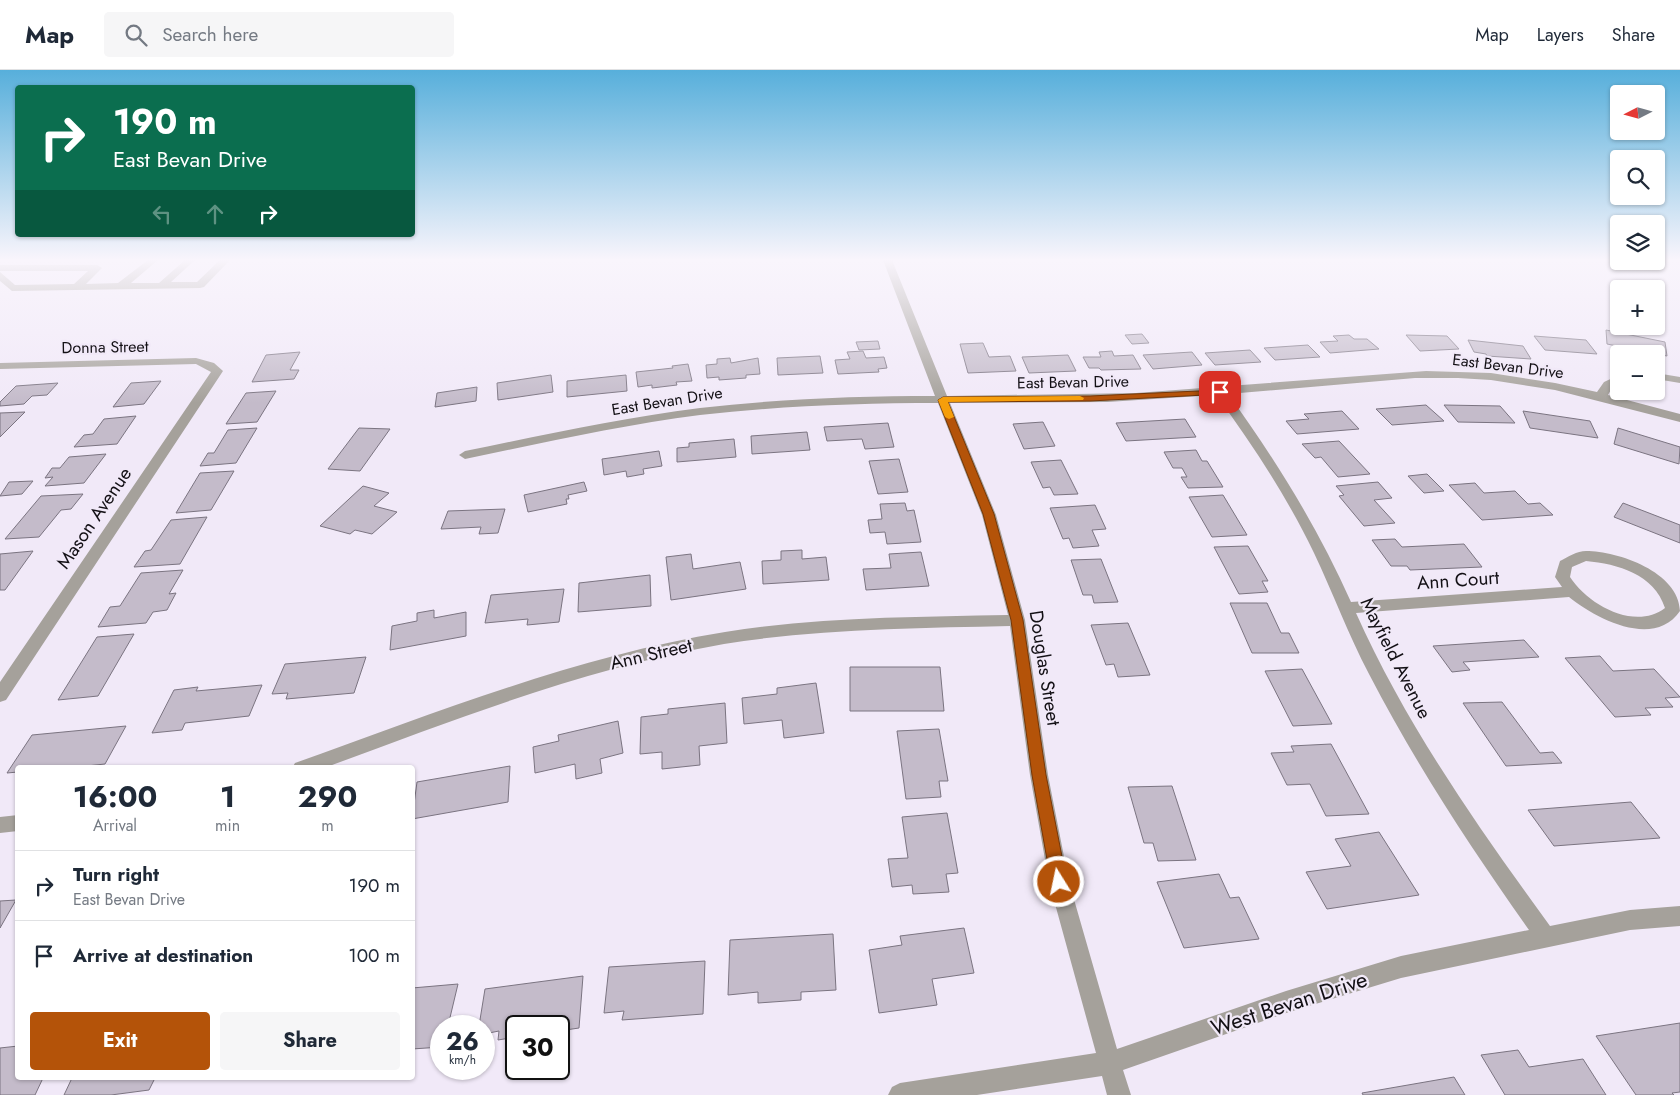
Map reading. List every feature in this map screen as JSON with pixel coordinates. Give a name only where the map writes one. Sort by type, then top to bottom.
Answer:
[{"type":"street","name":"Douglas Street","points":[[907,308],[988,514],[1017,620],[1039,775],[1059,882],[1119,1095]]},
{"type":"street","name":"Donna Street","points":[[0,366],[196,362],[210,364]]},
{"type":"street","name":"Mason Avenue","points":[[0,695],[217,371],[210,364]]},
{"type":"street","name":"East Bevan Drive","points":[[465,455],[661,416],[734,408],[943,400],[1107,398],[1220,392],[1426,374],[1482,376],[1541,384],[1601,396],[1680,418]]},
{"type":"street","points":[[1665,378],[1680,380]]},
{"type":"street","points":[[1601,396],[1610,383]]},
{"type":"street","name":"Mayfield Avenue","points":[[1220,392],[1258,443],[1312,535],[1376,671],[1425,756],[1474,838],[1545,936]]},
{"type":"street","points":[[1584,556],[1600,557],[1635,568],[1651,577],[1672,599],[1673,610],[1668,618],[1657,623],[1641,624],[1602,613],[1570,592],[1560,571],[1564,564],[1572,558],[1584,556]]},
{"type":"street","name":"Ann Court","points":[[1348,608],[1570,592]]},
{"type":"street","name":"Ann Street","points":[[310,765],[508,695],[615,662],[708,642],[822,628],[922,622],[1017,620]]},
{"type":"street","points":[[0,825],[15,823]]},
{"type":"street","name":"West Bevan Drive","points":[[900,1095],[1110,1063],[1286,1002],[1401,967],[1630,920],[1680,916]]},
{"type":"building","points":[[1606,330],[1610,331],[1610,335],[1631,335],[1665,342],[1667,356],[1665,356],[1665,345],[1607,344]]},
{"type":"building","points":[[1142,334],[1149,343],[1132,344],[1125,335]]},
{"type":"building","points":[[1349,335],[1354,339],[1367,339],[1379,349],[1330,353],[1320,342],[1338,341],[1333,336]]},
{"type":"building","points":[[1406,335],[1447,336],[1459,349],[1420,351]]},
{"type":"building","points":[[1534,336],[1586,340],[1597,354],[1545,350]]},
{"type":"building","points":[[1468,340],[1523,346],[1531,359],[1487,356],[1486,354],[1474,352]]},
{"type":"building","points":[[878,341],[880,349],[859,350],[856,342]]},
{"type":"building","points":[[983,343],[989,357],[1010,356],[1016,371],[968,373],[960,344]]},
{"type":"building","points":[[1308,345],[1320,357],[1275,360],[1264,348]]},
{"type":"building","points":[[1250,350],[1261,362],[1215,365],[1205,353]]},
{"type":"building","points":[[863,351],[866,358],[884,357],[887,368],[878,369],[879,372],[838,374],[835,360],[850,359],[847,352]]},
{"type":"building","points":[[1112,351],[1114,356],[1133,355],[1141,369],[1101,370],[1099,368],[1089,368],[1083,357],[1101,357],[1099,352]]},
{"type":"building","points":[[300,352],[290,370],[299,370],[294,379],[252,382],[266,355]]},
{"type":"building","points":[[1192,352],[1202,365],[1153,369],[1143,355]]},
{"type":"building","points":[[1068,355],[1076,371],[1029,373],[1022,357]]},
{"type":"building","points":[[820,356],[823,373],[778,375],[777,358]]},
{"type":"building","points":[[730,358],[731,363],[758,358],[760,374],[746,375],[746,378],[719,380],[719,377],[707,378],[706,365],[717,364],[717,359]]},
{"type":"building","points":[[688,364],[692,381],[676,382],[677,385],[652,388],[652,385],[638,387],[636,372],[673,368],[672,366]]},
{"type":"building","points":[[551,375],[553,392],[498,400],[497,383]]},
{"type":"building","points":[[626,375],[627,391],[567,397],[567,381]]},
{"type":"building","points":[[161,381],[144,404],[113,407],[131,383]]},
{"type":"building","points":[[58,383],[47,395],[32,396],[24,404],[0,406],[0,402],[16,386]]},
{"type":"building","points":[[477,387],[476,401],[435,407],[437,393]]},
{"type":"building","points":[[276,391],[257,422],[226,424],[246,393]]},
{"type":"building","points":[[1426,405],[1444,421],[1392,425],[1376,409]]},
{"type":"building","points":[[1444,405],[1500,406],[1515,423],[1458,422]]},
{"type":"building","points":[[1342,411],[1359,429],[1297,434],[1286,421],[1309,419],[1304,414]]},
{"type":"building","points":[[1523,411],[1590,421],[1598,438],[1530,428]]},
{"type":"building","points":[[25,412],[0,437],[0,413]]},
{"type":"building","points":[[136,416],[117,444],[74,447],[84,435],[93,434],[104,419]]},
{"type":"building","points":[[1185,419],[1196,437],[1126,441],[1116,423]]},
{"type":"building","points":[[1043,422],[1055,446],[1024,449],[1013,424]]},
{"type":"building","points":[[888,423],[894,447],[865,449],[862,439],[827,441],[824,427]]},
{"type":"building","points":[[257,428],[236,463],[200,466],[208,453],[214,453],[228,430]]},
{"type":"building","points":[[359,428],[390,429],[360,471],[328,469]]},
{"type":"building","points":[[1618,428],[1680,447],[1679,464],[1614,444]]},
{"type":"building","points":[[807,432],[810,450],[752,454],[751,436]]},
{"type":"building","points":[[734,439],[736,457],[677,462],[677,448],[689,447],[689,443]]},
{"type":"building","points":[[1339,441],[1370,474],[1338,477],[1321,457],[1315,458],[1302,444]]},
{"type":"building","points":[[1196,450],[1202,461],[1207,461],[1223,487],[1188,488],[1181,477],[1187,477],[1182,468],[1173,468],[1164,452]]},
{"type":"building","points":[[659,451],[662,466],[643,469],[644,474],[627,477],[626,471],[604,475],[602,459]]},
{"type":"building","points":[[106,454],[84,483],[45,486],[53,477],[45,478],[52,468],[60,468],[69,457]]},
{"type":"building","points":[[899,459],[908,492],[878,494],[869,461]]},
{"type":"building","points":[[1061,460],[1078,494],[1054,495],[1050,487],[1043,488],[1031,462]]},
{"type":"building","points":[[234,471],[211,510],[176,513],[200,473]]},
{"type":"building","points":[[1427,474],[1444,491],[1424,493],[1408,476]]},
{"type":"building","points":[[33,481],[22,494],[0,496],[9,482]]},
{"type":"building","points":[[584,482],[587,491],[568,495],[569,499],[566,499],[567,504],[528,512],[524,495]]},
{"type":"building","points":[[1378,482],[1392,498],[1374,500],[1395,523],[1364,526],[1339,496],[1344,495],[1336,486]]},
{"type":"building","points":[[1475,483],[1484,493],[1515,491],[1528,504],[1540,503],[1553,515],[1482,520],[1449,485]]},
{"type":"building","points":[[363,486],[389,493],[374,506],[397,512],[372,534],[355,530],[350,534],[320,526]]},
{"type":"building","points":[[83,494],[71,509],[61,510],[39,537],[5,539],[41,496]]},
{"type":"building","points":[[1223,495],[1247,535],[1212,537],[1189,497]]},
{"type":"building","points":[[905,503],[907,511],[914,510],[921,542],[887,544],[885,532],[870,533],[868,520],[882,519],[880,504]]},
{"type":"building","points":[[1623,503],[1680,525],[1680,543],[1614,517]]},
{"type":"building","points":[[1095,505],[1106,529],[1092,530],[1099,546],[1073,548],[1069,538],[1063,539],[1050,508]]},
{"type":"building","points":[[505,509],[498,533],[479,534],[481,527],[441,529],[448,511]]},
{"type":"building","points":[[207,517],[180,564],[134,567],[145,551],[151,550],[171,520]]},
{"type":"building","points":[[1395,539],[1402,547],[1464,544],[1482,567],[1410,570],[1407,566],[1391,566],[1372,540]]},
{"type":"building","points":[[1248,546],[1268,581],[1262,581],[1268,592],[1239,594],[1214,547]]},
{"type":"building","points":[[802,550],[802,559],[826,557],[829,580],[763,584],[762,561],[781,560],[781,551]]},
{"type":"building","points":[[33,551],[5,590],[0,590],[0,554]]},
{"type":"building","points":[[921,552],[929,586],[866,590],[863,569],[891,568],[889,554]]},
{"type":"building","points":[[691,554],[693,569],[740,562],[746,589],[671,600],[666,557]]},
{"type":"building","points":[[1101,559],[1118,602],[1094,603],[1092,595],[1083,595],[1071,560]]},
{"type":"building","points":[[183,570],[169,594],[176,593],[167,610],[153,612],[146,623],[98,627],[110,607],[120,606],[141,573]]},
{"type":"building","points":[[650,575],[651,606],[578,612],[579,583]]},
{"type":"building","points":[[564,589],[559,622],[527,625],[528,619],[485,623],[491,595]]},
{"type":"building","points":[[1230,603],[1267,603],[1281,633],[1289,633],[1299,653],[1252,653]]},
{"type":"building","points":[[434,610],[434,618],[466,612],[466,636],[390,650],[392,626],[417,621],[417,613]]},
{"type":"building","points":[[1128,623],[1150,675],[1118,677],[1114,664],[1106,665],[1091,625]]},
{"type":"building","points":[[134,634],[98,696],[58,700],[97,637]]},
{"type":"building","points":[[1524,640],[1539,657],[1463,662],[1470,670],[1452,672],[1433,646]]},
{"type":"building","points":[[1600,656],[1613,671],[1654,669],[1680,697],[1665,698],[1673,707],[1645,708],[1651,715],[1615,717],[1565,658]]},
{"type":"building","points":[[366,657],[354,693],[286,699],[288,693],[272,694],[285,664]]},
{"type":"building","points":[[850,667],[940,667],[944,711],[850,711]]},
{"type":"building","points":[[1302,669],[1332,724],[1293,726],[1265,671]]},
{"type":"building","points":[[816,683],[824,733],[784,738],[782,720],[744,724],[742,698],[777,694],[777,688]]},
{"type":"building","points":[[262,685],[249,716],[185,723],[182,730],[152,733],[174,690],[198,687],[196,691]]},
{"type":"building","points":[[1502,702],[1540,753],[1553,752],[1562,763],[1506,766],[1463,703]]},
{"type":"building","points":[[725,703],[727,743],[699,746],[700,765],[662,769],[662,752],[640,754],[641,717],[668,714],[668,709]]},
{"type":"building","points":[[618,721],[623,753],[600,759],[602,773],[576,779],[575,764],[535,773],[533,747],[559,741],[558,735]]},
{"type":"building","points":[[126,726],[105,764],[15,765],[15,772],[7,773],[32,735]]},
{"type":"building","points":[[939,729],[948,781],[939,781],[941,797],[906,799],[897,731]]},
{"type":"building","points":[[1331,744],[1369,814],[1326,816],[1310,784],[1287,785],[1271,753],[1294,752],[1291,746]]},
{"type":"building","points":[[510,766],[508,802],[415,818],[417,782]]},
{"type":"building","points":[[1172,786],[1196,860],[1158,861],[1153,843],[1144,843],[1128,787]]},
{"type":"building","points":[[1631,802],[1660,838],[1554,846],[1528,810]]},
{"type":"building","points":[[947,813],[958,873],[946,874],[949,892],[913,894],[912,885],[892,887],[888,859],[908,858],[902,817]]},
{"type":"building","points":[[1379,832],[1419,895],[1327,909],[1306,872],[1351,866],[1335,839]]},
{"type":"building","points":[[1219,874],[1230,898],[1239,897],[1259,939],[1184,948],[1157,882]]},
{"type":"building","points":[[15,900],[0,928],[0,901]]},
{"type":"building","points":[[964,928],[974,973],[932,979],[937,1005],[879,1013],[869,950],[902,945],[900,936]]},
{"type":"building","points":[[833,934],[836,990],[801,992],[801,1000],[758,1003],[758,992],[728,995],[730,940]]},
{"type":"building","points":[[705,961],[703,1014],[622,1020],[624,1011],[604,1013],[609,967]]},
{"type":"building","points":[[583,976],[579,1028],[570,1029],[570,1015],[505,1015],[505,1039],[498,1040],[499,1031],[495,1032],[495,1015],[481,1015],[485,989]]},
{"type":"building","points":[[458,984],[451,1015],[430,1015],[430,1048],[415,1049],[415,988]]},
{"type":"building","points":[[1680,1023],[1680,1092],[1672,1093],[1674,1095],[1636,1095],[1596,1036]]},
{"type":"building","points":[[15,1046],[15,1080],[42,1080],[35,1095],[0,1095],[0,1048]]},
{"type":"building","points":[[1518,1050],[1529,1067],[1583,1059],[1606,1095],[1505,1095],[1481,1055]]},
{"type":"building","points":[[1454,1077],[1465,1095],[1363,1095],[1362,1093]]},
{"type":"building","points":[[71,1080],[154,1080],[149,1090],[111,1095],[64,1095]]},
{"type":"slow traffic","points":[[949,417],[943,400],[1080,398]]},
{"type":"route","points":[[1059,882],[1039,775],[1017,620],[988,514],[943,400],[1041,400],[1220,392]]}]
